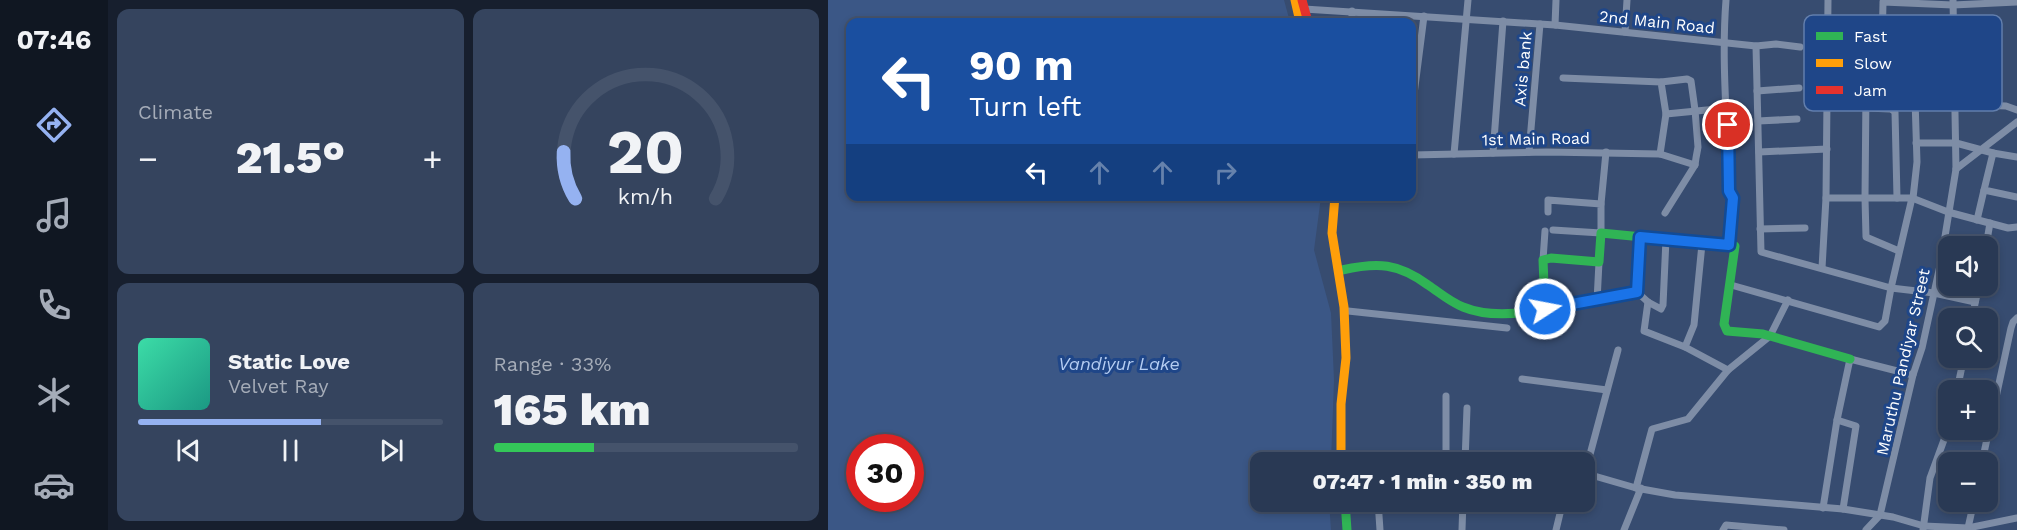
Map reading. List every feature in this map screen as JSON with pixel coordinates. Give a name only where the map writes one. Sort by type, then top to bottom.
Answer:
[{"type":"street","points":[[1295,0],[1299,18]]},
{"type":"street","points":[[1454,154],[1468,0]]},
{"type":"street","points":[[1555,25],[1556,0]]},
{"type":"street","points":[[1625,32],[1627,0]]},
{"type":"street","points":[[1726,0],[1723,42],[1729,191],[1733,198],[1729,245]]},
{"type":"street","points":[[1828,0],[1829,15]]},
{"type":"street","points":[[1883,15],[1883,2],[2017,2]]},
{"type":"street","name":"2nd Main Road","points":[[1303,4],[1352,11],[1555,25],[1756,45],[1776,44],[1800,47]]},
{"type":"street","points":[[1352,11],[1352,18]]},
{"type":"street","points":[[1416,79],[1424,16]]},
{"type":"street","points":[[1493,153],[1503,21]]},
{"type":"street","name":"Axis bank","points":[[1529,152],[1540,24]]},
{"type":"street","points":[[1756,45],[1761,252],[1891,288],[1934,293],[1975,302]]},
{"type":"street","points":[[1563,78],[1661,82],[1689,80],[1695,110],[1698,147],[1695,165],[1665,213]]},
{"type":"street","points":[[1660,154],[1666,114],[1661,82]]},
{"type":"street","points":[[1757,91],[1799,88]]},
{"type":"street","points":[[2002,106],[2017,110]]},
{"type":"street","points":[[1666,114],[1727,108]]},
{"type":"street","points":[[1822,268],[1828,111]]},
{"type":"street","points":[[1866,111],[1864,198],[1866,237],[1899,251]]},
{"type":"street","points":[[1894,111],[1897,198]]},
{"type":"street","points":[[1731,285],[1879,327],[1885,321],[1917,171],[1916,111]]},
{"type":"street","name":"Maruthu Pandiyar Street","points":[[1880,515],[1934,293],[1956,170],[1954,111]]},
{"type":"street","points":[[1758,121],[1797,119]]},
{"type":"street","points":[[1956,170],[2017,122]]},
{"type":"street","points":[[1916,143],[1956,143],[2017,157]]},
{"type":"street","points":[[1759,152],[1827,149]]},
{"type":"street","points":[[1597,301],[1601,204],[1606,152]]},
{"type":"street","name":"1st Main Road","points":[[1416,155],[1606,152],[1660,154],[1695,165]]},
{"type":"street","points":[[1977,220],[1993,153]]},
{"type":"street","points":[[1984,190],[2017,197]]},
{"type":"street","points":[[1826,198],[1912,198],[1948,212],[2008,228],[2017,227]]},
{"type":"street","points":[[1548,212],[1548,200],[1601,204]]},
{"type":"street","points":[[1335,201],[1332,233],[1344,307],[1346,358],[1341,404],[1342,452]]},
{"type":"street","points":[[1336,201],[1335,233],[1348,311],[1349,357],[1343,452]]},
{"type":"street","points":[[1988,236],[1990,223]]},
{"type":"street","points":[[1761,229],[1805,228]]},
{"type":"street","points":[[1545,309],[1543,260],[1549,231],[1601,233],[1735,246],[1725,329],[1730,333],[1770,336],[1913,375]]},
{"type":"street","points":[[1637,292],[1640,237]]},
{"type":"street","points":[[1637,292],[1659,309],[1663,308],[1666,239]]},
{"type":"street","points":[[1684,347],[1694,325],[1702,244]]},
{"type":"street","points":[[1543,260],[1551,258],[1599,262]]},
{"type":"street","points":[[1342,270],[1371,264],[1401,269],[1425,281],[1466,309],[1524,313],[1637,292]]},
{"type":"street","points":[[1974,308],[1976,296]]},
{"type":"street","points":[[1623,530],[1638,488],[1652,429],[1688,419],[1728,370],[1770,336],[1788,300]]},
{"type":"street","points":[[1648,302],[1644,331],[1684,347],[1728,370]]},
{"type":"street","points":[[1348,311],[1507,328]]},
{"type":"street","points":[[1984,452],[2011,327],[2017,318]]},
{"type":"street","points":[[1591,452],[1618,350]]},
{"type":"street","points":[[1823,508],[1837,420],[1850,359]]},
{"type":"street","points":[[1522,380],[1607,390]]},
{"type":"street","points":[[1446,396],[1446,452]]},
{"type":"street","points":[[1465,452],[1467,408]]},
{"type":"street","points":[[1837,420],[1856,426],[1844,510]]},
{"type":"street","points":[[1924,528],[1930,478],[1944,440]]},
{"type":"street","points":[[1595,476],[1638,488],[1675,495],[1844,510],[1880,515],[1924,528],[1968,528],[2017,518]]},
{"type":"street","points":[[1344,512],[1345,530]]},
{"type":"street","points":[[1379,512],[1380,530]]},
{"type":"street","points":[[1462,530],[1463,512]]},
{"type":"street","points":[[1556,530],[1560,512]]},
{"type":"street","points":[[1968,528],[1972,512]]},
{"type":"street","points":[[1866,530],[1880,515]]},
{"type":"street","points":[[1723,530],[1726,525],[1784,530]]},
{"type":"water","name":"Vandiyur Lake","points":[[828,0],[1284,0],[1289,18],[846,18],[846,201],[1320,201],[1314,250],[1331,313],[1334,380],[1331,452],[1250,452],[1250,512],[1330,512],[1331,530],[828,530]]},
{"type":"traffic: fast","points":[[1342,270],[1377,265],[1397,268],[1463,307],[1482,312],[1514,313],[1545,309],[1543,260],[1551,258],[1599,262],[1601,233],[1735,246],[1724,324],[1727,331],[1763,334],[1850,359]]},
{"type":"traffic: fast","points":[[1346,512],[1347,530]]},
{"type":"traffic: slow","points":[[1295,0],[1299,18]]},
{"type":"traffic: slow","points":[[1335,201],[1332,233],[1344,307],[1346,358],[1341,404],[1341,452]]},
{"type":"traffic: jam","points":[[1302,0],[1307,18]]},
{"type":"route","points":[[1545,309],[1637,292],[1640,237],[1729,245],[1733,198],[1729,191],[1728,125]]}]
